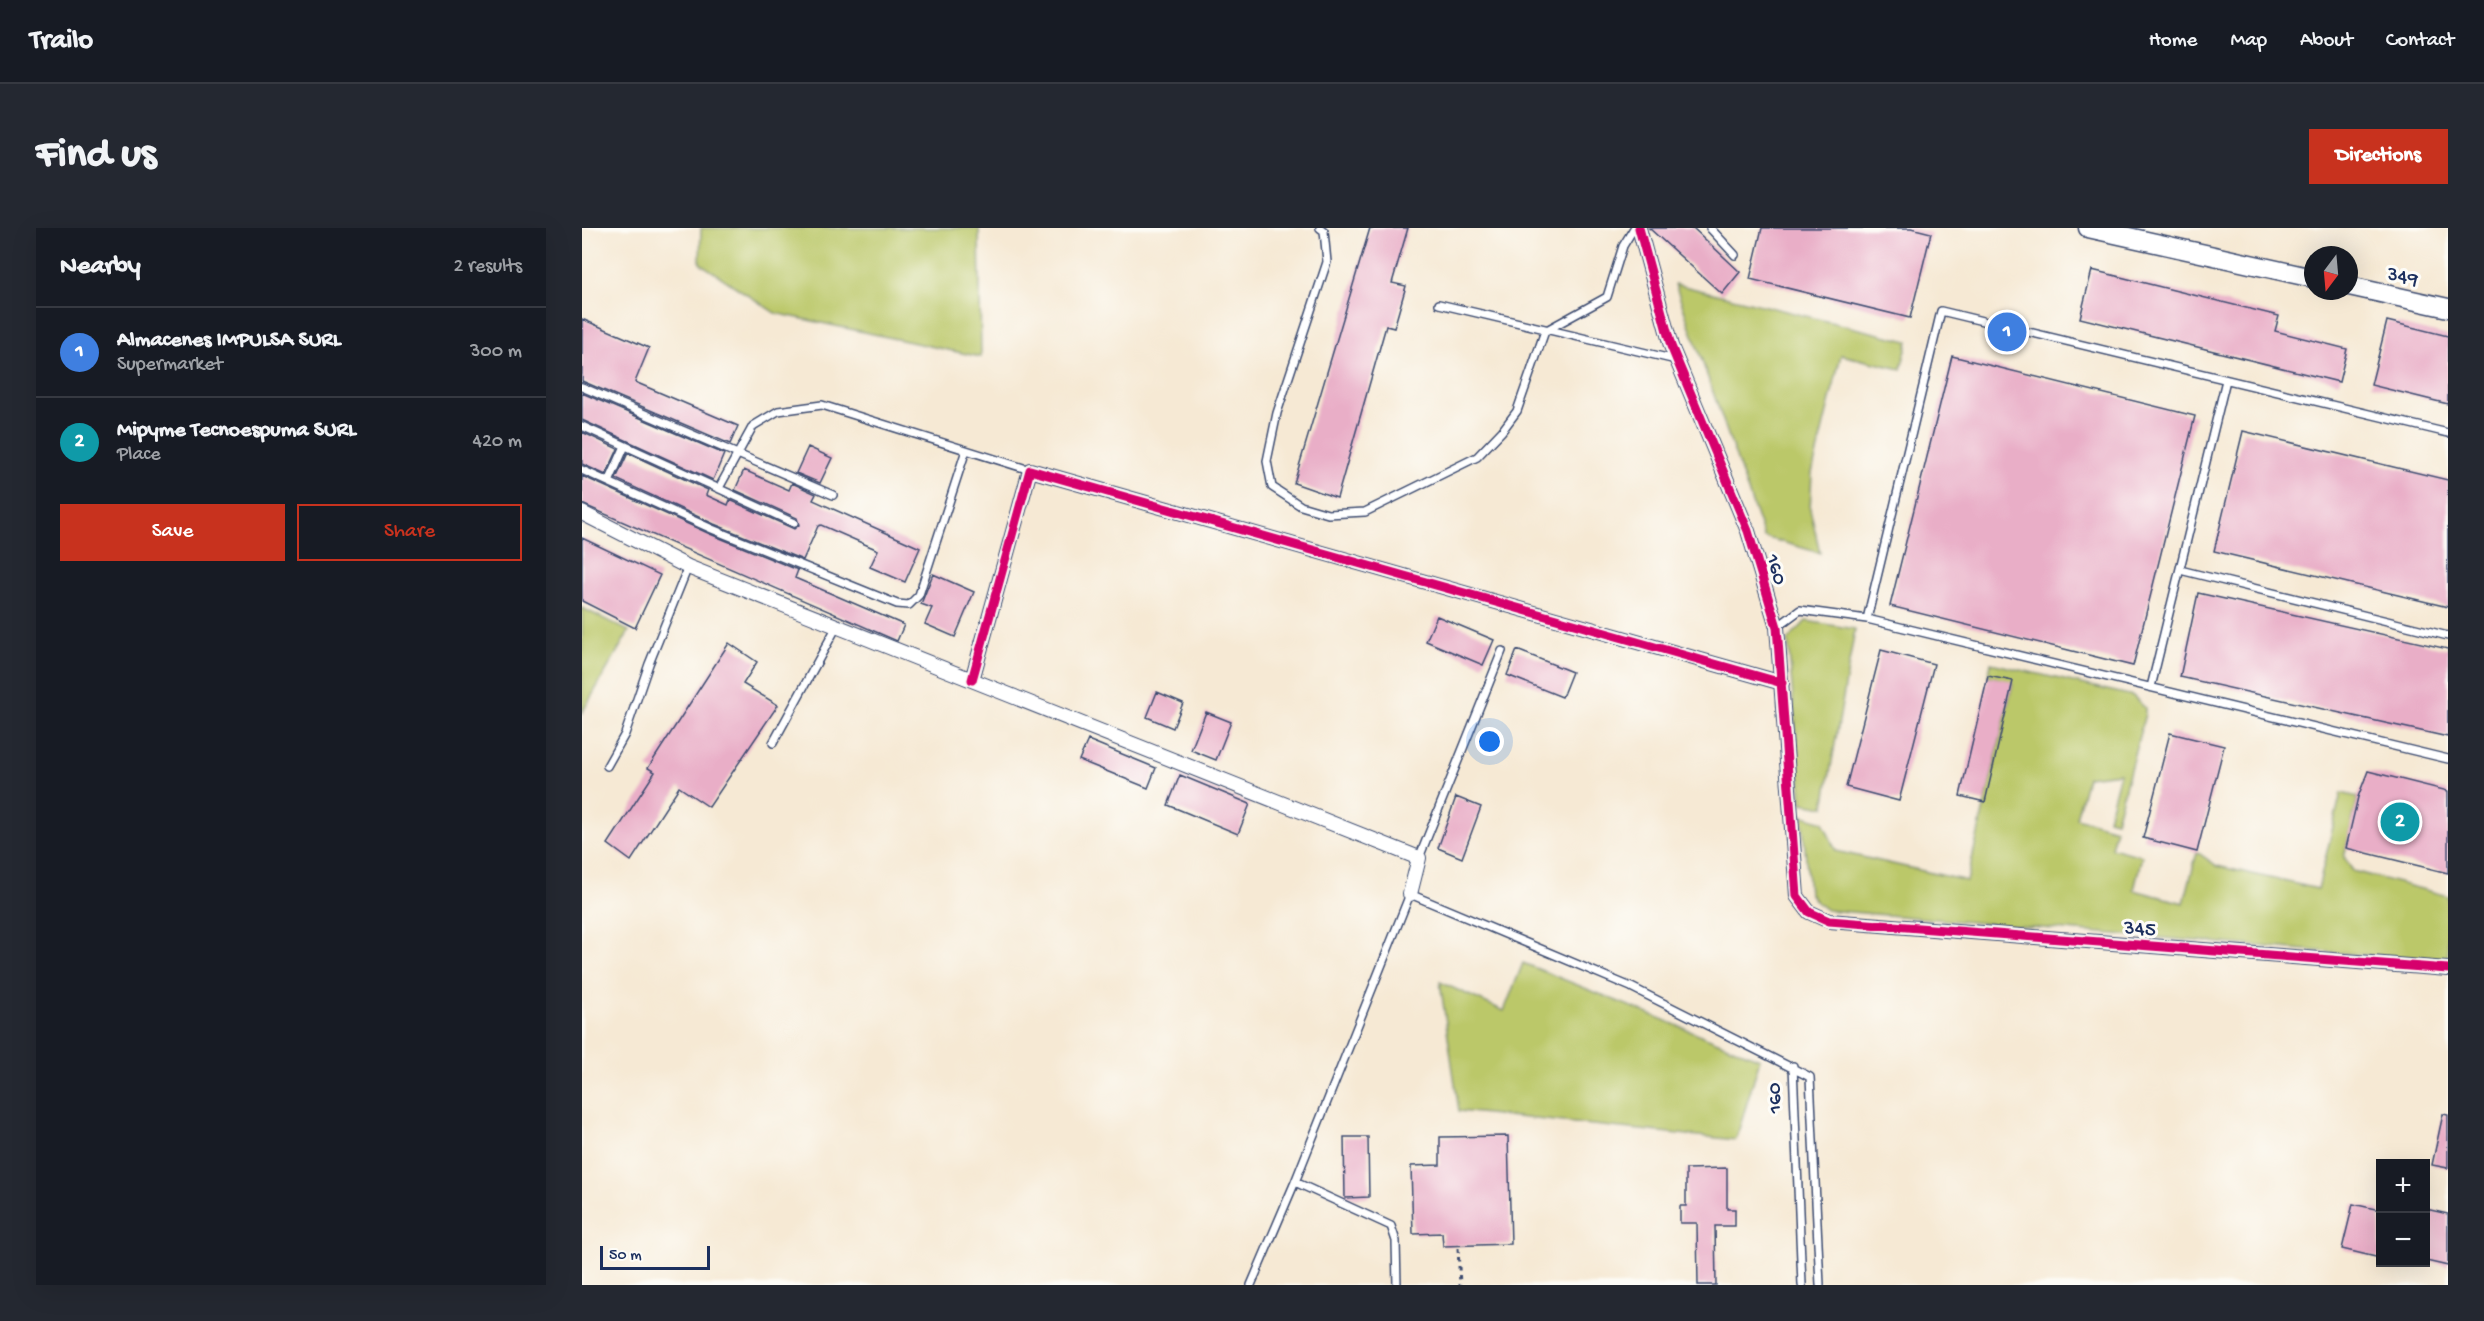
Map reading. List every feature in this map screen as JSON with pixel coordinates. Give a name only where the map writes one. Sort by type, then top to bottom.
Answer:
[{"type":"street","name":"160","points":[[1639,228],[1676,360],[1748,531],[1777,627],[1797,896],[1809,912],[1829,921]]},
{"type":"street","points":[[2088,228],[2304,276]]},
{"type":"street","name":"349","points":[[2358,288],[2448,308]]},
{"type":"street","points":[[972,680],[1030,470],[1782,682]]},
{"type":"street","points":[[582,513],[688,567],[1419,858],[1410,894]]},
{"type":"street","name":"345","points":[[1829,921],[2448,969]]},
{"type":"lane","points":[[1320,228],[1324,231],[1327,262],[1277,413],[1267,461],[1272,488],[1300,506],[1328,514],[1365,512],[1477,457],[1517,411],[1545,330],[1607,297],[1623,246],[1634,228]]},
{"type":"lane","points":[[1710,228],[1736,255]]},
{"type":"lane","points":[[1439,304],[1676,360]]},
{"type":"lane","points":[[1867,619],[1941,312],[2448,433]]},
{"type":"lane","points":[[2151,687],[2226,380]]},
{"type":"lane","points":[[582,387],[833,495]]},
{"type":"lane","points":[[719,488],[753,426],[778,411],[822,405],[1030,470]]},
{"type":"lane","points":[[582,426],[794,523]]},
{"type":"lane","points":[[609,482],[625,446]]},
{"type":"lane","points":[[582,470],[712,529],[897,604],[909,605],[919,595],[966,450]]},
{"type":"lane","points":[[607,766],[625,734],[649,664],[688,567]]},
{"type":"lane","points":[[2180,570],[2448,636]]},
{"type":"lane","points":[[1777,627],[1800,610],[1867,619],[2448,759]]},
{"type":"lane","points":[[772,743],[837,626]]},
{"type":"lane","points":[[1419,858],[1502,651]]},
{"type":"lane","points":[[1251,1285],[1295,1182],[1410,894],[1631,987],[1793,1066]]},
{"type":"lane","name":"160","points":[[1793,1066],[1802,1285]]},
{"type":"lane","name":"160","points":[[1793,1066],[1810,1077],[1820,1285]]},
{"type":"lane","points":[[1295,1182],[1391,1226],[1396,1241],[1398,1285]]},
{"type":"path","points":[[1458,1248],[1460,1285]]},
{"type":"green space","points":[[701,228],[979,228],[981,357],[775,313],[700,263]]},
{"type":"green space","points":[[1675,284],[1908,341],[1901,369],[1841,355],[1812,473],[1810,509],[1820,553],[1764,537]]},
{"type":"green space","points":[[582,608],[629,631],[582,713]]},
{"type":"green space","points":[[1806,621],[1855,629],[1824,807],[1802,803],[1788,640]]},
{"type":"green space","points":[[1991,663],[2133,696],[2145,708],[2116,821],[2108,819],[2120,773],[2087,777],[2076,818],[2116,829],[2111,848],[2142,856],[2134,890],[2184,903],[2197,852],[2217,866],[2318,889],[2341,793],[2358,797],[2344,857],[2353,871],[2448,896],[2448,962],[1827,910],[1809,893],[1802,815],[1823,822],[1836,851],[1967,881],[2013,682],[1988,676]]},
{"type":"green space","points":[[1523,963],[1760,1059],[1736,1140],[1459,1111],[1440,982],[1504,1011]]},
{"type":"building","points":[[1370,228],[1408,228],[1392,283],[1406,286],[1394,328],[1386,326],[1337,498],[1294,483]]},
{"type":"building","points":[[1649,228],[1693,228],[1740,272],[1722,294]]},
{"type":"building","points":[[1762,228],[1911,228],[1931,233],[1910,318],[1750,279]]},
{"type":"building","points":[[2092,270],[2279,316],[2275,331],[2347,349],[2339,382],[2080,318]]},
{"type":"building","points":[[582,319],[649,348],[635,382],[738,426],[730,444],[582,381]]},
{"type":"building","points":[[2387,321],[2448,336],[2448,404],[2371,385]]},
{"type":"building","points":[[1952,356],[2195,416],[2133,666],[1890,606]]},
{"type":"building","points":[[582,393],[724,454],[713,480],[582,420]]},
{"type":"building","points":[[2243,431],[2448,480],[2448,607],[2214,551]]},
{"type":"building","points":[[582,432],[618,449],[606,475],[582,464]]},
{"type":"building","points":[[808,447],[832,458],[820,483],[796,473]]},
{"type":"building","points":[[628,453],[708,490],[706,495],[728,505],[730,500],[794,529],[799,525],[797,518],[735,490],[744,470],[789,490],[792,483],[816,494],[813,500],[920,548],[905,582],[870,567],[878,550],[821,525],[818,526],[803,560],[714,524],[616,479]]},
{"type":"building","points":[[582,476],[710,534],[798,570],[795,578],[904,625],[897,641],[582,504]]},
{"type":"building","points":[[582,538],[660,575],[635,628],[582,601]]},
{"type":"building","points":[[933,574],[974,592],[955,637],[925,624],[932,608],[921,604]]},
{"type":"building","points":[[2198,593],[2448,649],[2448,737],[2180,677]]},
{"type":"building","points":[[1437,616],[1494,640],[1483,665],[1426,641]]},
{"type":"building","points":[[729,643],[757,662],[743,684],[778,705],[709,807],[679,787],[631,861],[608,844],[655,772],[648,768]]},
{"type":"building","points":[[1517,650],[1572,672],[1562,697],[1507,675]]},
{"type":"building","points":[[1881,650],[1934,664],[1899,801],[1846,787]]},
{"type":"building","points":[[1988,676],[2013,681],[1985,802],[1960,796]]},
{"type":"building","points":[[1157,692],[1183,703],[1173,728],[1147,717]]},
{"type":"building","points":[[1206,712],[1231,722],[1216,760],[1191,750]]},
{"type":"building","points":[[2170,733],[2224,746],[2197,852],[2143,838]]},
{"type":"building","points":[[1088,740],[1156,768],[1148,788],[1079,760]]},
{"type":"building","points":[[2368,771],[2448,791],[2448,873],[2346,848],[2358,797]]},
{"type":"building","points":[[1180,775],[1250,804],[1238,834],[1168,805]]},
{"type":"building","points":[[1456,797],[1481,807],[1462,858],[1438,848]]},
{"type":"building","points":[[2443,1114],[2448,1115],[2448,1168],[2432,1165]]},
{"type":"building","points":[[1508,1136],[1511,1244],[1443,1246],[1442,1233],[1413,1234],[1411,1166],[1440,1165],[1440,1137]]},
{"type":"building","points":[[1344,1137],[1368,1137],[1369,1197],[1345,1198]]},
{"type":"building","points":[[1727,1168],[1727,1209],[1735,1209],[1735,1226],[1715,1226],[1716,1285],[1698,1285],[1697,1223],[1680,1223],[1680,1206],[1686,1206],[1686,1169]]},
{"type":"building","points":[[2353,1204],[2376,1209],[2376,1257],[2342,1249]]},
{"type":"building","points":[[2430,1210],[2448,1214],[2448,1266],[2430,1262]]},
{"type":"cycle path","points":[[1639,228],[1671,346],[1748,531],[1777,627],[1797,896],[1809,912],[1829,921],[2448,969]]},
{"type":"cycle path","points":[[972,680],[1030,470],[1782,683]]},
{"type":"place","name":"Almacenes IMPULSA SURL","points":[[2007,332]]},
{"type":"place","name":"Mipyme Tecnoespuma SURL","points":[[2400,822]]}]
